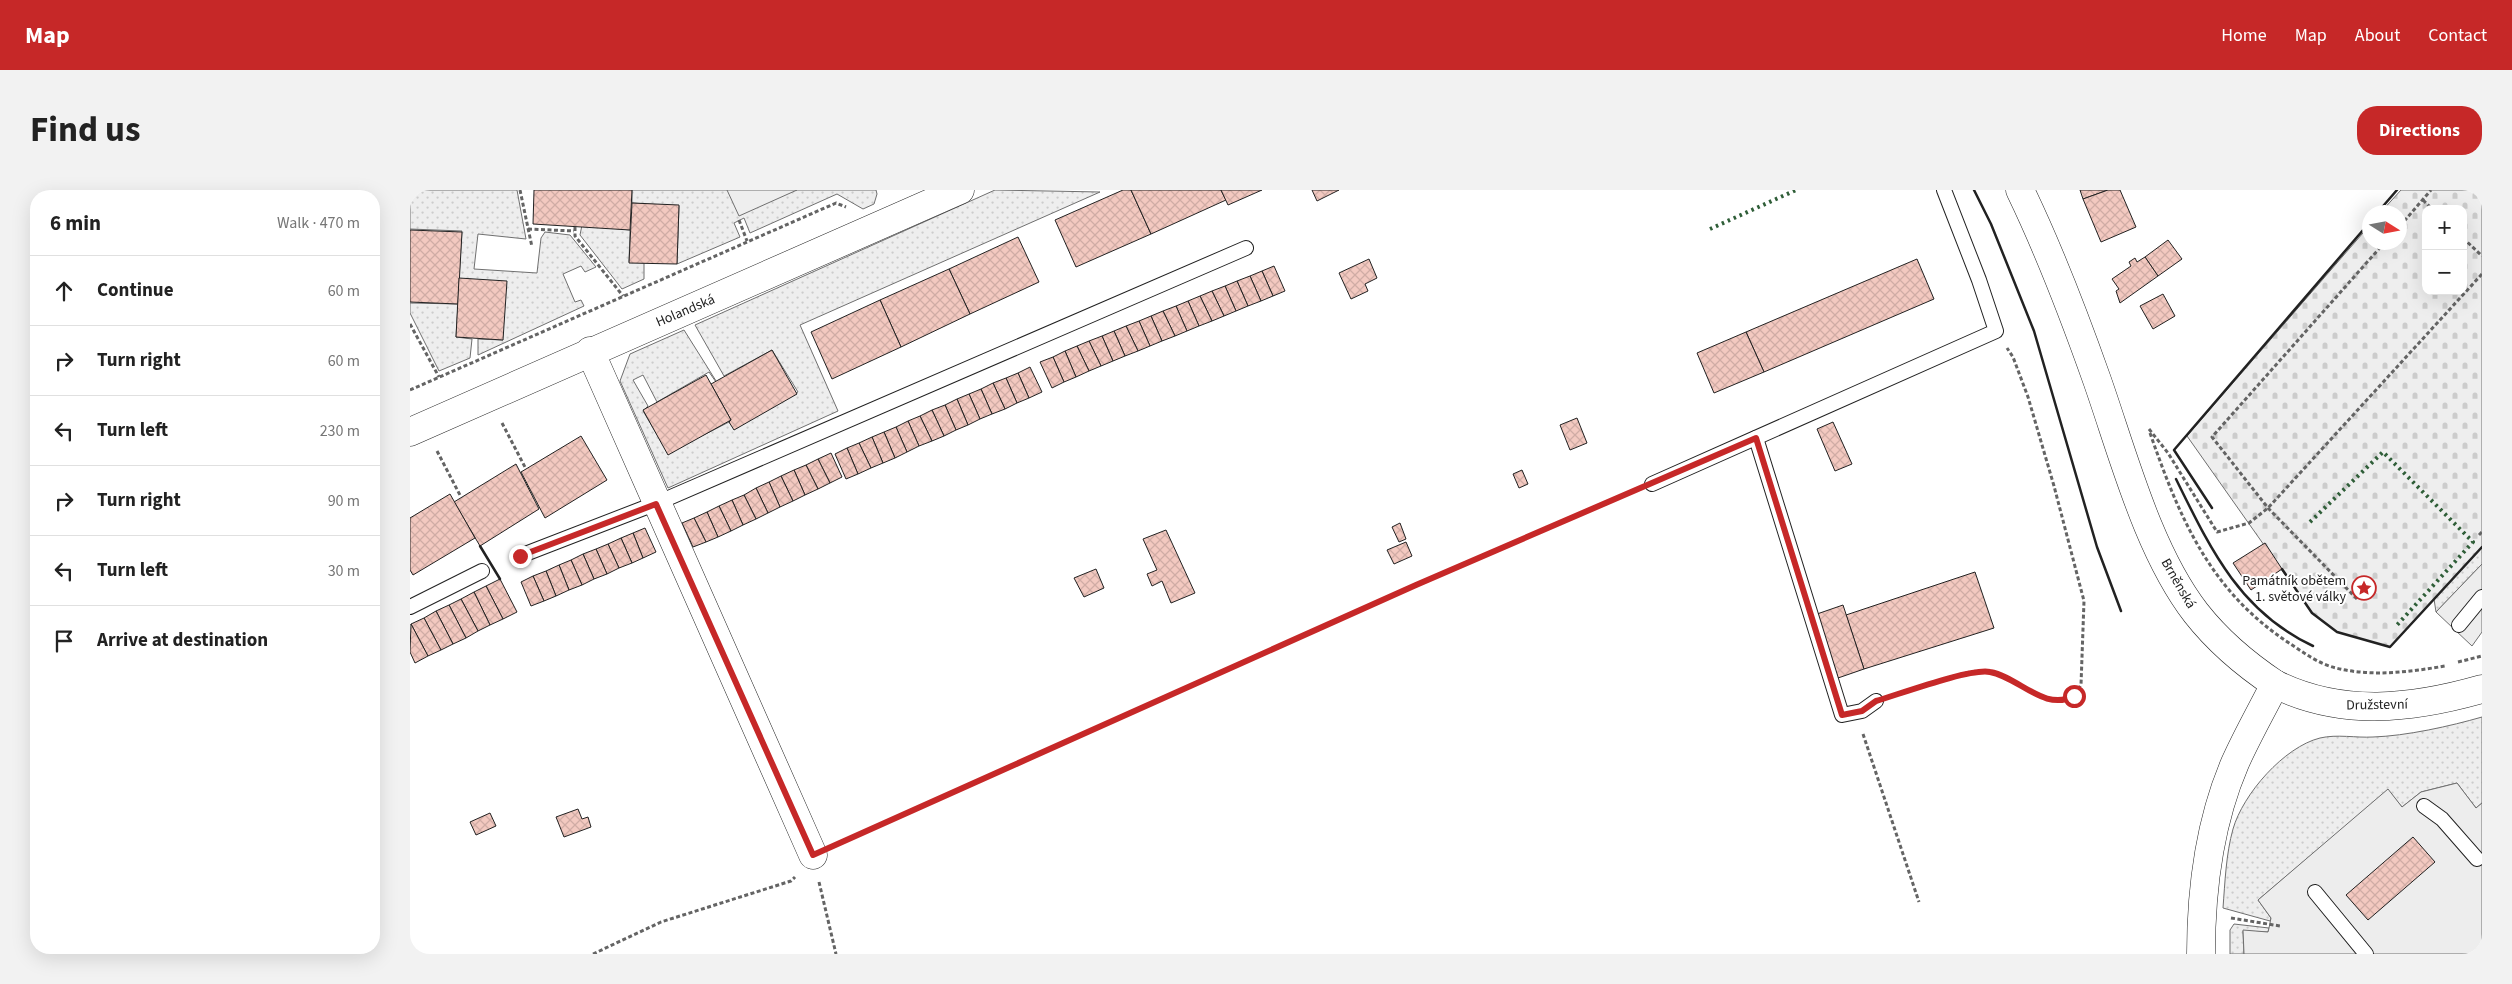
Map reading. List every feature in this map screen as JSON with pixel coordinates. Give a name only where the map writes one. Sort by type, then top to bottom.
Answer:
[{"type":"street","name":"Holandská","points":[[410,432],[590,351],[960,190]]},
{"type":"street","name":"Brněnská","points":[[2020,190],[2077,322],[2143,511],[2166,563],[2181,590],[2209,629],[2250,667],[2275,684]]},
{"type":"street","points":[[590,351],[656,504],[813,855]]},
{"type":"street","name":"Družstevní","points":[[2275,684],[2316,700],[2372,708],[2432,701],[2482,689]]},
{"type":"street","points":[[2201,954],[2202,913],[2215,828],[2235,764],[2275,684]]},
{"type":"lane","points":[[1652,484],[1996,331],[1979,280],[1944,190]]},
{"type":"lane","points":[[520,556],[656,504],[1246,248]]},
{"type":"lane","points":[[1756,438],[1842,715],[1862,711],[1876,701]]},
{"type":"lane","points":[[410,607],[482,571]]},
{"type":"lane","points":[[2459,625],[2482,597]]},
{"type":"lane","points":[[2424,806],[2442,819],[2477,859]]},
{"type":"lane","points":[[2316,892],[2366,954]]},
{"type":"path","points":[[520,190],[532,247]]},
{"type":"path","points":[[2407,218],[2431,190]]},
{"type":"path","points":[[2423,200],[2428,205]]},
{"type":"path","points":[[410,390],[836,203],[852,210]]},
{"type":"path","points":[[739,220],[747,241]]},
{"type":"path","points":[[528,229],[574,229],[575,236],[623,296]]},
{"type":"path","points":[[2467,242],[2482,256]]},
{"type":"path","points":[[2356,599],[2268,508],[2212,437],[2378,250]]},
{"type":"path","points":[[2448,665],[2408,672],[2366,672],[2335,668],[2310,657],[2273,633],[2242,606],[2212,571],[2168,483],[2148,429],[2168,453],[2217,532],[2249,523],[2268,508],[2482,274]]},
{"type":"path","points":[[410,324],[438,377]]},
{"type":"path","points":[[1876,701],[1980,670],[2003,675],[2035,694],[2053,701],[2067,700],[2074,696],[2081,685],[2084,600],[2028,397],[2013,357],[1996,331]]},
{"type":"path","points":[[499,418],[526,469]]},
{"type":"path","points":[[434,446],[461,497]]},
{"type":"path","points":[[593,954],[662,922],[792,881],[813,855],[1416,585],[1652,484]]},
{"type":"path","points":[[2479,536],[2482,532]]},
{"type":"path","points":[[2456,663],[2482,656]]},
{"type":"path","points":[[1856,712],[1919,902]]},
{"type":"path","points":[[813,855],[836,954]]},
{"type":"path","points":[[2202,913],[2280,926]]},
{"type":"green space","points":[[410,190],[517,190],[526,239],[478,234],[474,269],[537,273],[541,238],[545,232],[570,235],[596,267],[585,272],[581,266],[563,274],[575,302],[581,300],[584,306],[478,355],[478,339],[503,340],[459,278],[462,231],[410,229]]},
{"type":"green space","points":[[632,190],[876,190],[877,194],[874,204],[863,209],[837,194],[750,233],[744,218],[734,223],[740,237],[677,264],[679,206],[632,203]]},
{"type":"green space","points":[[727,190],[797,190],[739,216]]},
{"type":"green space","points":[[995,190],[1100,192],[800,325],[838,411],[668,488],[620,381],[630,354],[684,330],[723,392],[709,372],[657,402],[643,375],[633,380],[648,406],[643,411],[668,453],[729,422],[734,428],[798,392],[772,350],[724,376],[695,325]]},
{"type":"green space","points":[[2401,190],[2482,190],[2482,547],[2390,647],[2337,632],[2312,613],[2187,436],[2362,234],[2362,250],[2407,250],[2407,205],[2387,205]]},
{"type":"green space","points":[[582,225],[630,230],[629,262],[644,262],[644,279],[622,289],[580,235]]},
{"type":"green space","points":[[410,303],[458,304],[456,337],[472,339],[470,358],[439,371],[410,313]]},
{"type":"green space","points":[[2482,547],[2482,564],[2436,612],[2434,599]]},
{"type":"green space","points":[[2482,717],[2482,803],[2476,808],[2457,783],[2421,792],[2402,807],[2388,790],[2258,900],[2271,918],[2270,921],[2223,908],[2229,848],[2238,815],[2255,787],[2279,762],[2293,751],[2306,743],[2320,738],[2333,736],[2373,737],[2400,735]]},
{"type":"green space","points":[[2234,924],[2269,928],[2268,932],[2243,931],[2244,954],[2230,954],[2230,930]]},
{"type":"shaded area","points":[[2482,564],[2482,632],[2472,646],[2436,612]]},
{"type":"shaded area","points":[[2457,783],[2476,808],[2482,803],[2482,954],[2244,954],[2243,930],[2268,932],[2271,918],[2258,900],[2388,789],[2402,807],[2421,792]]},
{"type":"building","points":[[534,190],[632,190],[630,230],[533,224]]},
{"type":"building","points":[[1123,190],[1131,190],[1151,234],[1076,267],[1055,220]]},
{"type":"building","points":[[1131,190],[1221,190],[1226,200],[1151,234]]},
{"type":"building","points":[[1221,190],[1262,190],[1228,205]]},
{"type":"building","points":[[1312,190],[1339,190],[1317,201]]},
{"type":"building","points":[[2080,190],[2108,190],[2083,199]]},
{"type":"building","points":[[2108,190],[2120,190],[2136,227],[2101,242],[2083,199]]},
{"type":"building","points":[[632,203],[679,205],[677,264],[629,263]]},
{"type":"building","points":[[410,230],[462,232],[458,304],[410,302]]},
{"type":"building","points":[[1018,237],[1039,282],[970,314],[949,269]]},
{"type":"building","points":[[2168,240],[2182,259],[2158,276],[2145,257]]},
{"type":"building","points":[[2145,257],[2158,276],[2120,303],[2116,291],[2119,289],[2112,279],[2131,266],[2129,262],[2135,258],[2137,262]]},
{"type":"building","points":[[1369,259],[1377,278],[1365,284],[1368,291],[1351,299],[1339,273]]},
{"type":"building","points":[[1917,259],[1934,299],[1764,372],[1746,332]]},
{"type":"building","points":[[1274,266],[1285,291],[1273,296],[1262,271]]},
{"type":"building","points":[[949,269],[970,314],[901,347],[880,300]]},
{"type":"building","points":[[1262,271],[1273,296],[1261,301],[1250,276]]},
{"type":"building","points":[[1250,276],[1261,301],[1248,306],[1237,281]]},
{"type":"building","points":[[459,278],[507,281],[503,340],[456,337]]},
{"type":"building","points":[[1237,281],[1248,306],[1236,311],[1225,286]]},
{"type":"building","points":[[1225,286],[1236,311],[1224,316],[1212,291]]},
{"type":"building","points":[[1212,291],[1224,316],[1212,321],[1200,296]]},
{"type":"building","points":[[2163,294],[2175,316],[2153,329],[2140,306]]},
{"type":"building","points":[[1200,296],[1212,321],[1199,326],[1188,301]]},
{"type":"building","points":[[880,300],[901,347],[832,379],[811,332]]},
{"type":"building","points":[[1188,301],[1199,326],[1187,331],[1176,306]]},
{"type":"building","points":[[1176,306],[1187,331],[1175,336],[1163,311]]},
{"type":"building","points":[[1163,311],[1175,336],[1162,341],[1151,316]]},
{"type":"building","points":[[1151,316],[1162,341],[1150,346],[1139,321]]},
{"type":"building","points":[[1139,321],[1150,346],[1138,351],[1126,326]]},
{"type":"building","points":[[1126,326],[1138,351],[1125,356],[1114,331]]},
{"type":"building","points":[[1114,331],[1125,356],[1113,361],[1102,336]]},
{"type":"building","points":[[1746,332],[1764,372],[1714,393],[1697,353]]},
{"type":"building","points":[[1102,336],[1113,361],[1101,366],[1089,341]]},
{"type":"building","points":[[1089,341],[1101,366],[1089,371],[1077,346]]},
{"type":"building","points":[[1077,346],[1089,371],[1076,377],[1065,351]]},
{"type":"building","points":[[772,350],[797,394],[734,430],[729,422],[731,420],[711,384]]},
{"type":"building","points":[[1065,351],[1076,377],[1064,382],[1053,357]]},
{"type":"building","points":[[1053,357],[1064,382],[1052,388],[1040,362]]},
{"type":"building","points":[[1030,367],[1042,392],[1029,398],[1018,373]]},
{"type":"building","points":[[1018,373],[1029,398],[1017,403],[1006,378]]},
{"type":"building","points":[[706,375],[731,420],[668,455],[643,410]]},
{"type":"building","points":[[1006,378],[1017,403],[1005,409],[993,383]]},
{"type":"building","points":[[993,383],[1005,409],[992,414],[981,389]]},
{"type":"building","points":[[981,389],[992,414],[980,419],[969,394]]},
{"type":"building","points":[[969,394],[980,419],[968,425],[957,399]]},
{"type":"building","points":[[957,399],[968,425],[956,430],[945,405]]},
{"type":"building","points":[[945,405],[956,430],[944,436],[932,410]]},
{"type":"building","points":[[932,410],[944,436],[932,441],[920,416]]},
{"type":"building","points":[[920,416],[932,441],[919,446],[908,421]]},
{"type":"building","points":[[1577,418],[1587,443],[1570,450],[1560,425]]},
{"type":"building","points":[[908,421],[919,446],[907,452],[896,427]]},
{"type":"building","points":[[1833,422],[1852,464],[1835,471],[1817,429]]},
{"type":"building","points":[[896,427],[907,452],[895,458],[884,432]]},
{"type":"building","points":[[884,432],[895,458],[883,463],[872,437]]},
{"type":"building","points":[[581,436],[607,480],[545,518],[521,472]]},
{"type":"building","points":[[872,437],[883,463],[871,468],[859,443]]},
{"type":"building","points":[[859,443],[871,468],[858,474],[847,448]]},
{"type":"building","points":[[847,448],[858,474],[846,479],[835,454]]},
{"type":"building","points":[[831,453],[842,477],[830,483],[818,459]]},
{"type":"building","points":[[818,459],[830,483],[818,489],[806,465]]},
{"type":"building","points":[[516,464],[539,509],[480,546],[454,502]]},
{"type":"building","points":[[806,465],[818,489],[805,495],[794,470]]},
{"type":"building","points":[[794,470],[805,495],[793,501],[781,476]]},
{"type":"building","points":[[1522,470],[1528,484],[1519,488],[1513,474]]},
{"type":"building","points":[[781,476],[793,501],[780,507],[769,482]]},
{"type":"building","points":[[769,482],[780,507],[768,513],[756,488]]},
{"type":"building","points":[[756,488],[768,513],[756,519],[744,495]]},
{"type":"building","points":[[450,494],[475,538],[413,575],[410,570],[410,518]]},
{"type":"building","points":[[744,495],[756,519],[743,525],[732,500]]},
{"type":"building","points":[[732,500],[743,525],[731,531],[719,506]]},
{"type":"building","points":[[719,506],[731,531],[718,537],[707,512]]},
{"type":"building","points":[[707,512],[718,537],[706,542],[694,518]]},
{"type":"building","points":[[694,518],[706,542],[693,547],[682,523]]},
{"type":"building","points":[[1400,523],[1406,539],[1399,542],[1392,527]]},
{"type":"building","points":[[645,528],[656,552],[643,558],[633,533]]},
{"type":"building","points":[[1166,530],[1195,593],[1171,603],[1162,581],[1152,586],[1147,574],[1157,570],[1143,539]]},
{"type":"building","points":[[633,533],[643,558],[632,563],[621,538]]},
{"type":"building","points":[[621,538],[632,563],[619,568],[608,544]]},
{"type":"building","points":[[1406,542],[1412,556],[1394,564],[1387,550]]},
{"type":"building","points":[[2265,543],[2282,569],[2251,590],[2233,563]]},
{"type":"building","points":[[608,544],[619,568],[607,574],[596,549]]},
{"type":"building","points":[[596,549],[607,574],[594,579],[583,554]]},
{"type":"building","points":[[583,554],[594,579],[582,585],[571,560]]},
{"type":"building","points":[[571,560],[582,585],[569,590],[559,565]]},
{"type":"building","points":[[559,565],[569,590],[556,596],[546,571]]},
{"type":"building","points":[[1096,569],[1104,588],[1084,597],[1074,578]]},
{"type":"building","points":[[546,571],[556,596],[544,601],[533,576]]},
{"type":"building","points":[[1975,572],[1994,628],[1864,669],[1846,615]]},
{"type":"building","points":[[533,576],[544,601],[531,606],[521,582]]},
{"type":"building","points":[[500,579],[517,612],[503,619],[486,586]]},
{"type":"building","points":[[486,586],[503,619],[490,625],[474,592]]},
{"type":"building","points":[[474,592],[490,625],[478,631],[461,599]]},
{"type":"building","points":[[461,599],[478,631],[466,638],[449,605]]},
{"type":"building","points":[[449,605],[466,638],[453,644],[436,611]]},
{"type":"building","points":[[1843,605],[1864,669],[1838,678],[1817,614]]},
{"type":"building","points":[[436,611],[453,644],[441,650],[424,618]]},
{"type":"building","points":[[424,618],[441,650],[428,656],[411,624]]},
{"type":"building","points":[[411,624],[428,656],[415,663],[410,652]]},
{"type":"building","points":[[578,809],[582,819],[588,817],[591,827],[564,837],[556,817]]},
{"type":"building","points":[[490,813],[496,826],[476,835],[470,822]]},
{"type":"building","points":[[2413,837],[2435,862],[2368,920],[2346,895]]},
{"type":"hedge","points":[[1710,229],[1796,190]]},
{"type":"hedge","points":[[2310,522],[2383,452],[2473,542],[2397,625]]},
{"type":"wall","points":[[1974,190],[1991,224],[2034,331],[2097,547],[2121,611]]},
{"type":"wall","points":[[2384,205],[2397,190]]},
{"type":"wall","points":[[2212,508],[2174,450],[2362,231]]},
{"type":"wall","points":[[2176,479],[2215,553],[2246,596],[2265,615],[2287,632],[2313,646]]},
{"type":"wall","points":[[480,546],[500,579]]},
{"type":"wall","points":[[2282,569],[2312,613],[2337,632],[2390,647],[2482,547]]},
{"type":"place","name":"Památník obětem 1. světové války","points":[[2364,588]]},
{"type":"route","points":[[520,556],[656,504],[813,855],[1416,585],[1756,438],[1766,465],[1842,715],[1862,711],[1876,701],[1980,670],[2003,675],[2035,694],[2053,701],[2067,700],[2074,696]]}]
